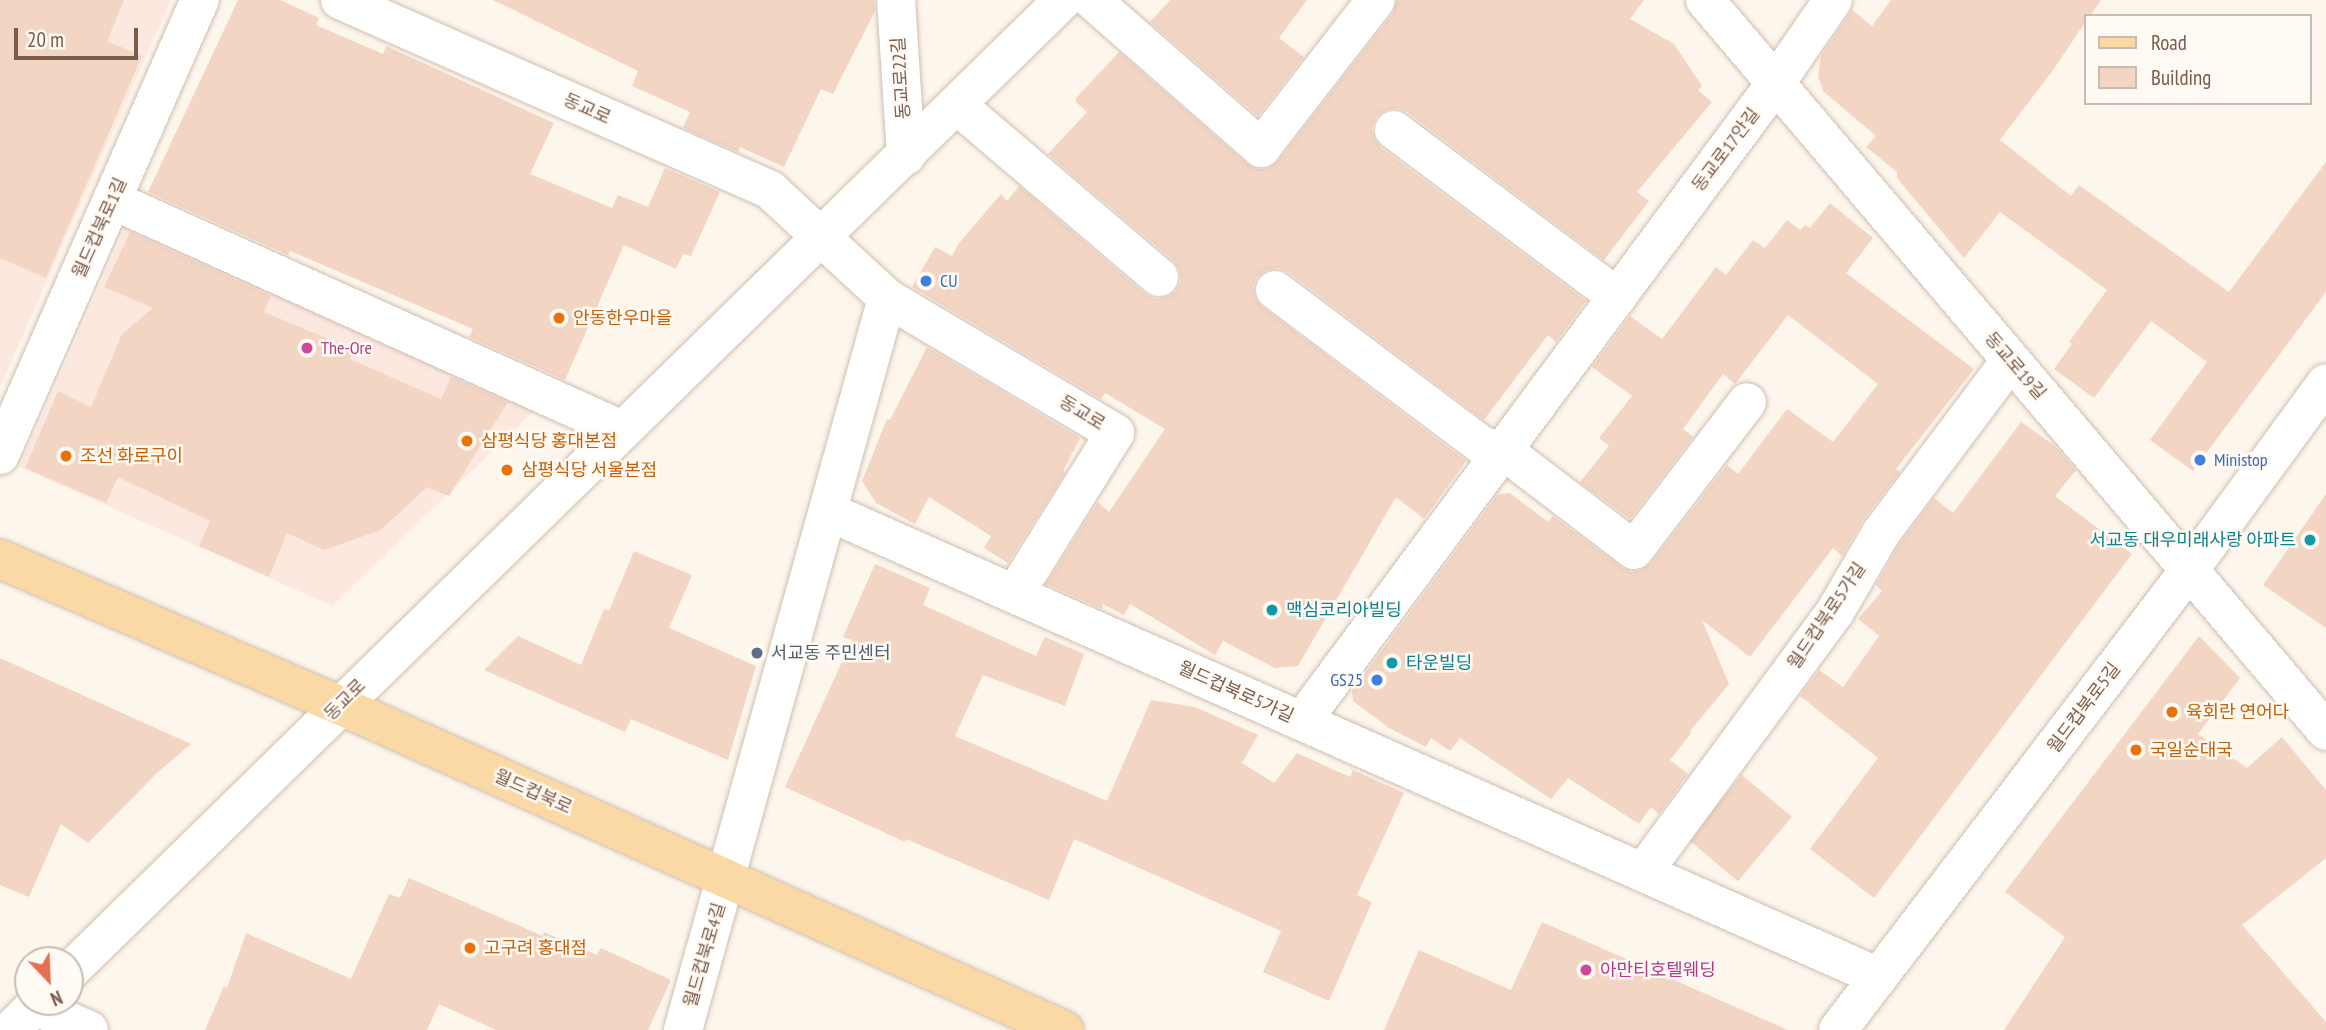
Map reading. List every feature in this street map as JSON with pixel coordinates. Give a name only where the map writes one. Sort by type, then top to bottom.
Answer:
[{"type":"main road","name":"월드컵북로","points":[[0,559],[339,705],[1064,1030]]},
{"type":"street","name":"월드컵북로1길","points":[[0,455],[200,0]]},
{"type":"street","name":"동교로","points":[[340,0],[770,190],[821,238]]},
{"type":"street","name":"동교로22길","points":[[896,0],[906,156]]},
{"type":"street","name":"동교로","points":[[84,957],[622,429],[958,106],[1063,0]]},
{"type":"street","points":[[1091,0],[1261,148],[1376,0]]},
{"type":"street","name":"동교로19길","points":[[1704,0],[2326,731]]},
{"type":"street","name":"동교로17안길","points":[[1302,721],[1775,84],[1833,0]]},
{"type":"street","points":[[958,106],[1159,277]]},
{"type":"street","points":[[1394,130],[1617,297]]},
{"type":"street","points":[[112,200],[622,429]]},
{"type":"street","points":[[726,879],[887,298],[821,238]]},
{"type":"street","points":[[1275,290],[1483,446],[1504,451],[1634,550],[1747,402]]},
{"type":"street","name":"동교로","points":[[887,298],[1115,433],[1016,592]]},
{"type":"street","name":"월드컵북로5가길","points":[[1644,872],[1835,612],[1881,533],[2010,361]]},
{"type":"street","name":"월드컵북로5길","points":[[1838,1030],[2190,569],[2326,383]]},
{"type":"street","name":"월드컵북로5가길","points":[[829,512],[1016,592],[1879,977]]},
{"type":"street","name":"월드컵북로4길","points":[[683,1030],[726,879]]},
{"type":"street","points":[[39,1016],[89,1030]]},
{"type":"shaded area","points":[[0,0],[171,0],[0,387]]},
{"type":"shaded area","points":[[128,222],[539,406],[332,606],[20,467]]},
{"type":"building","points":[[0,0],[124,0],[107,41],[142,56],[46,278],[0,258]]},
{"type":"building","points":[[238,0],[280,0],[319,18],[316,25],[383,54],[386,46],[554,123],[530,174],[612,208],[618,195],[648,207],[665,168],[720,192],[691,256],[683,254],[676,269],[624,245],[565,380],[469,337],[473,329],[290,251],[288,255],[148,192]]},
{"type":"building","points":[[493,0],[874,0],[875,11],[833,94],[821,89],[784,167],[740,147],[738,152],[683,128],[690,112],[632,86],[638,71]]},
{"type":"building","points":[[1170,0],[1307,0],[1279,38],[1304,57],[1258,116],[1150,22]]},
{"type":"building","points":[[1397,0],[1644,0],[1630,19],[1674,44],[1702,86],[1698,90],[1712,102],[1637,192],[1649,201],[1604,260],[1407,112],[1397,108],[1386,110],[1376,117],[1372,128],[1374,138],[1381,148],[1586,301],[1556,342],[1548,335],[1484,420],[1288,272],[1278,268],[1267,270],[1257,277],[1253,287],[1255,298],[1262,307],[1466,461],[1424,519],[1396,497],[1298,666],[1275,668],[1223,641],[1215,655],[1130,604],[1124,615],[1103,604],[1102,609],[1046,584],[1098,502],[1109,512],[1165,429],[1105,393],[1101,399],[912,287],[935,247],[952,256],[959,243],[1001,194],[1007,201],[1019,186],[1145,294],[1156,299],[1167,297],[1176,291],[1181,280],[1174,261],[1048,154],[1087,112],[1076,102],[1076,98],[1119,52],[1247,164],[1256,169],[1268,169],[1278,161],[1393,13]]},
{"type":"building","points":[[1891,0],[2101,0],[2091,14],[2084,14],[2084,24],[2000,140],[2071,196],[2079,185],[2229,292],[2326,162],[2326,292],[2193,471],[2150,440],[2207,362],[2151,321],[2094,398],[2054,369],[2072,344],[2069,342],[2107,290],[2000,212],[1964,258],[1897,178],[1897,172],[1866,147],[1876,136],[1823,91],[1818,76],[1821,56],[1852,10],[1872,26]]},
{"type":"building","points":[[1830,203],[1873,238],[1846,273],[1974,369],[1896,469],[1900,472],[1863,520],[1842,556],[1833,548],[1750,657],[1702,620],[1729,684],[1670,760],[1688,774],[1659,814],[1651,807],[1639,824],[1568,778],[1551,799],[1460,738],[1450,751],[1431,738],[1426,747],[1389,728],[1353,701],[1352,691],[1497,495],[1510,493],[1548,522],[1553,516],[1631,572],[1642,570],[1651,563],[1727,465],[1738,474],[1787,409],[1833,442],[1878,384],[1788,315],[1735,384],[1723,374],[1683,429],[1693,437],[1630,519],[1580,482],[1609,446],[1599,438],[1632,396],[1592,367],[1630,316],[1662,339],[1716,267],[1726,275],[1753,240],[1765,248],[1787,220],[1800,230],[1805,225],[1810,228]]},
{"type":"building","points":[[130,232],[271,296],[264,312],[354,350],[350,359],[441,399],[451,377],[508,402],[449,496],[427,487],[381,530],[324,550],[287,533],[269,577],[199,546],[210,521],[118,477],[106,503],[25,468],[58,391],[91,407],[122,334],[153,308],[104,287]]},
{"type":"building","points":[[927,347],[1080,438],[1063,471],[1065,473],[1008,563],[984,548],[991,536],[929,497],[915,524],[876,503],[862,481],[887,419],[890,420]]},
{"type":"building","points":[[2021,422],[2055,446],[2076,470],[2055,496],[2132,554],[1874,898],[1810,849],[1878,758],[1800,696],[1819,670],[1843,687],[1879,636],[1858,619],[1882,591],[1876,585],[1899,545],[1934,498],[1953,513]]},
{"type":"building","name":"서교동 대우미래사랑 아파트","points":[[2326,494],[2326,628],[2263,585]]},
{"type":"building","points":[[634,551],[692,575],[669,628],[756,666],[728,760],[631,719],[625,732],[484,670],[518,636],[581,665],[604,609],[609,611]]},
{"type":"building","points":[[875,564],[930,588],[923,605],[1036,656],[1045,637],[1084,654],[1065,706],[983,675],[955,736],[1107,801],[1151,700],[1195,707],[1258,735],[1242,763],[1274,783],[1297,753],[1350,777],[1353,770],[1404,793],[1357,895],[1372,902],[1329,1001],[1263,972],[1281,931],[1074,839],[1049,900],[906,839],[905,842],[785,787],[852,640],[843,637]]},
{"type":"building","points":[[2199,636],[2240,678],[2198,734],[2247,768],[2282,737],[2326,790],[2326,858],[2242,925],[2326,1022],[2326,1030],[2004,1030],[2065,937],[2005,892]]},
{"type":"building","points":[[0,658],[191,744],[157,773],[88,843],[61,824],[29,897],[0,885]]},
{"type":"building","points":[[1742,775],[1792,817],[1738,881],[1688,839]]},
{"type":"building","points":[[409,878],[543,936],[544,932],[597,955],[601,948],[671,980],[648,1030],[496,1030],[439,1004],[427,1030],[205,1030],[224,986],[227,988],[246,933],[351,979],[389,894],[400,898]]},
{"type":"building","name":"아만티호텔웨딩","points":[[1542,922],[1788,1030],[1384,1030],[1419,950],[1511,990]]},
{"type":"place","name":"CU","points":[[926,281]]},
{"type":"place","name":"안동한우마을","points":[[559,318]]},
{"type":"place","name":"The-Ore","points":[[307,348]]},
{"type":"place","name":"삼평식당 홍대본점","points":[[467,441]]},
{"type":"place","name":"조선 화로구이","points":[[66,456]]},
{"type":"place","name":"Ministop","points":[[2200,460]]},
{"type":"place","name":"삼평식당 서울본점","points":[[507,470]]},
{"type":"place","name":"서교동 대우미래사랑 아파트","points":[[2310,540]]},
{"type":"place","name":"맥심코리아빌딩","points":[[1272,610]]},
{"type":"place","name":"서교동 주민센터","points":[[757,653]]},
{"type":"place","name":"타운빌딩","points":[[1392,663]]},
{"type":"place","name":"GS25","points":[[1377,680]]},
{"type":"place","name":"육회란 연어다","points":[[2172,712]]},
{"type":"place","name":"국일순대국","points":[[2136,750]]},
{"type":"place","name":"고구려 홍대점","points":[[470,948]]},
{"type":"place","name":"아만티호텔웨딩","points":[[1586,970]]}]
